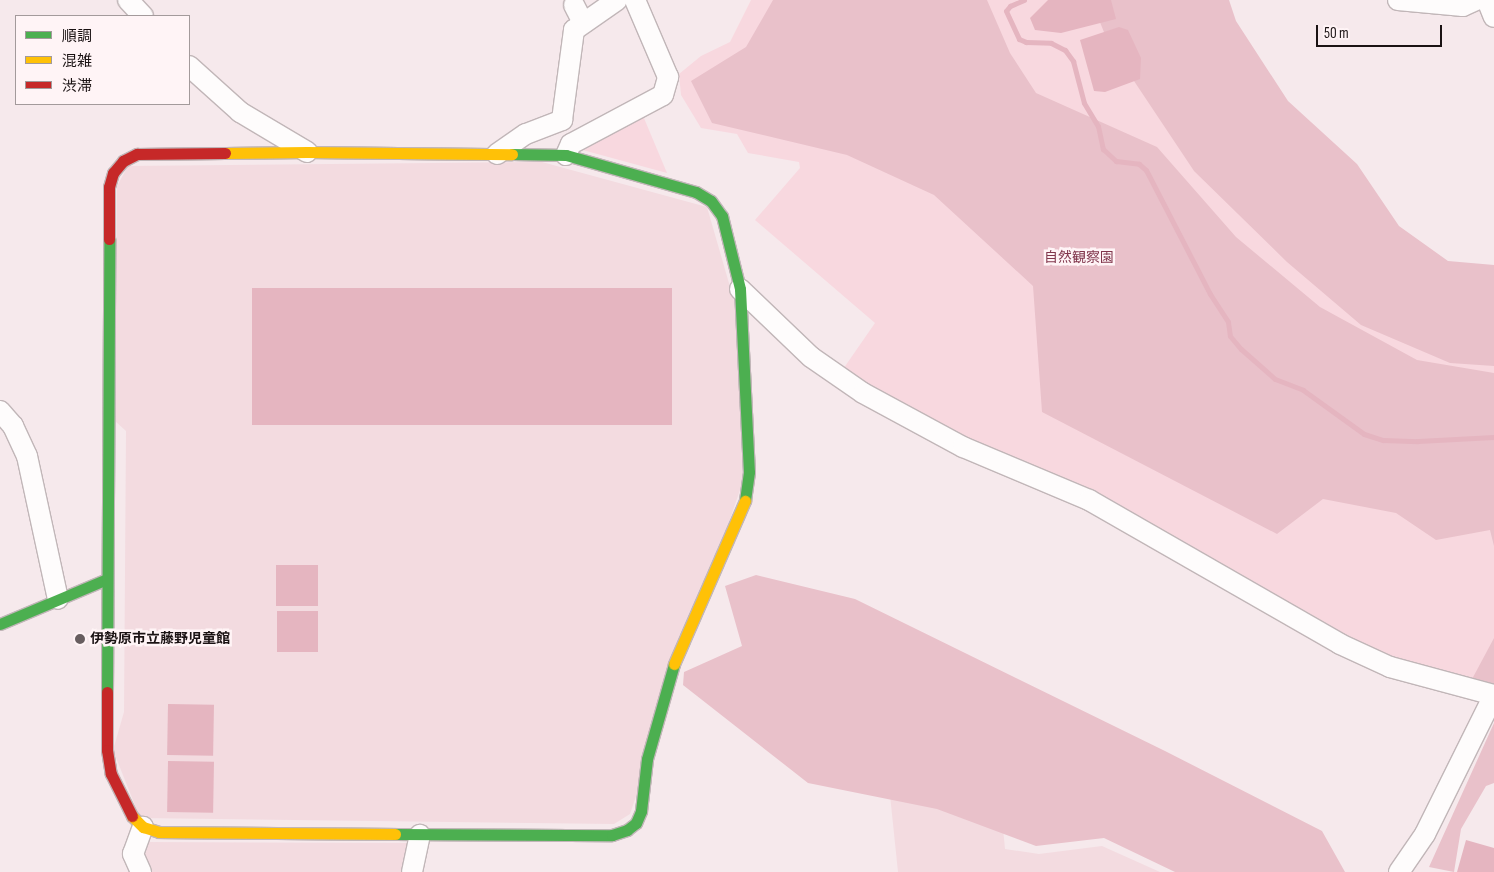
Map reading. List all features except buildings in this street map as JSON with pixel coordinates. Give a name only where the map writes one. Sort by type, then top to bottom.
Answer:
[{"type":"street","points":[[128,0],[142,15]]},
{"type":"street","points":[[497,154],[526,134],[562,120],[574,30],[618,0]]},
{"type":"street","points":[[566,155],[571,144],[663,95],[668,77],[634,0]]},
{"type":"street","points":[[1398,0],[1462,6],[1476,0]]},
{"type":"street","points":[[1487,0],[1494,18]]},
{"type":"street","points":[[574,5],[583,24]]},
{"type":"street","points":[[190,67],[240,112],[308,152]]},
{"type":"street","points":[[308,152],[497,154],[566,155],[696,192],[711,202],[722,216],[740,289],[749,472],[746,499],[671,672],[657,715],[641,811],[636,823],[627,830],[612,835],[159,832],[143,827],[126,811],[109,763],[109,187],[113,173],[123,161],[136,154],[308,152]]},
{"type":"street","points":[[740,289],[811,357],[862,393],[963,447],[1089,500],[1340,644],[1390,667],[1494,695],[1425,834],[1399,872]]},
{"type":"street","points":[[0,410],[13,426],[27,456],[58,599]]},
{"type":"street","points":[[0,624],[108,579]]},
{"type":"street","points":[[141,872],[133,854],[143,827]]},
{"type":"street","points":[[412,872],[420,835]]},
{"type":"shaded area","points":[[1048,0],[1111,0],[1116,19],[1061,33],[1035,30],[1030,18]]},
{"type":"shaded area","points":[[1119,27],[1128,30],[1141,58],[1140,79],[1105,92],[1094,91],[1080,40]]},
{"type":"shaded area","points":[[542,162],[707,207],[735,304],[743,481],[630,814],[614,824],[140,818],[113,750],[124,712],[126,431],[115,421],[117,186],[128,166]]},
{"type":"shaded area","points":[[252,288],[672,288],[672,425],[252,425]]},
{"type":"shaded area","points":[[276,565],[318,565],[318,606],[276,606]]},
{"type":"shaded area","points":[[277,611],[318,611],[318,652],[277,652]]},
{"type":"shaded area","points":[[168,704],[214,705],[213,756],[167,755]]},
{"type":"shaded area","points":[[168,761],[214,762],[213,813],[167,812]]},
{"type":"shaded area","points":[[888,776],[1001,807],[1005,849],[1039,854],[1102,846],[1160,872],[898,872]]},
{"type":"shaded area","points":[[1466,840],[1494,848],[1494,872],[1457,872]]},
{"type":"shaded area","points":[[145,842],[409,843],[405,872],[147,872],[142,848]]},
{"type":"green space","name":"自然観察園","points":[[751,0],[1165,0],[1494,359],[1494,689],[1387,661],[955,439],[839,375],[875,323],[755,220],[800,168],[799,162],[748,153],[737,134],[701,128],[681,95],[679,74],[701,56],[730,42]]},
{"type":"green space","points":[[773,0],[987,0],[1010,53],[1036,93],[1157,147],[1236,237],[1320,307],[1417,360],[1494,373],[1494,546],[1490,530],[1436,540],[1396,513],[1323,499],[1277,534],[1042,412],[1033,286],[934,195],[847,155],[712,123],[691,81],[746,47]]},
{"type":"green space","points":[[1091,0],[1229,0],[1236,21],[1288,101],[1357,164],[1399,226],[1448,261],[1494,265],[1494,366],[1450,363],[1361,325],[1287,262],[1194,171],[1108,42]]},
{"type":"green space","points":[[641,111],[667,173],[579,149]]},
{"type":"green space","points":[[756,575],[855,599],[1165,751],[1322,831],[1345,872],[1175,872],[1104,838],[1036,846],[937,809],[808,783],[683,685],[684,672],[742,646],[725,586]]},
{"type":"green space","points":[[1494,638],[1494,684],[1471,681]]},
{"type":"green space","points":[[1494,723],[1494,783],[1486,786],[1461,829],[1454,872],[1429,867]]},
{"type":"waterway","points":[[1024,0],[1010,6],[1006,11],[1019,39],[1026,42],[1051,43],[1065,50],[1073,61],[1084,103],[1098,126],[1103,149],[1116,161],[1139,164],[1146,170],[1210,294],[1228,322],[1230,336],[1241,349],[1275,379],[1303,390],[1364,434],[1383,440],[1418,441],[1494,437]]},
{"type":"traffic: fast","points":[[512,154],[566,155],[696,192],[711,201],[722,216],[740,289],[749,472],[745,501]]},
{"type":"traffic: fast","points":[[107,692],[109,239]]},
{"type":"traffic: fast","points":[[0,624],[107,579]]},
{"type":"traffic: fast","points":[[395,834],[612,835],[627,830],[636,823],[641,811],[647,759],[674,664]]},
{"type":"traffic: slow","points":[[307,152],[512,154]]},
{"type":"traffic: slow","points":[[225,153],[307,152]]},
{"type":"traffic: slow","points":[[674,664],[745,501]]},
{"type":"traffic: slow","points":[[132,816],[143,827],[159,832],[395,834]]},
{"type":"traffic: jam","points":[[109,239],[109,187],[113,173],[123,161],[137,154],[225,153]]},
{"type":"traffic: jam","points":[[107,692],[107,750],[111,774],[132,816]]},
{"type":"place","name":"伊勢原市立藤野児童館","points":[[80,639]]}]
